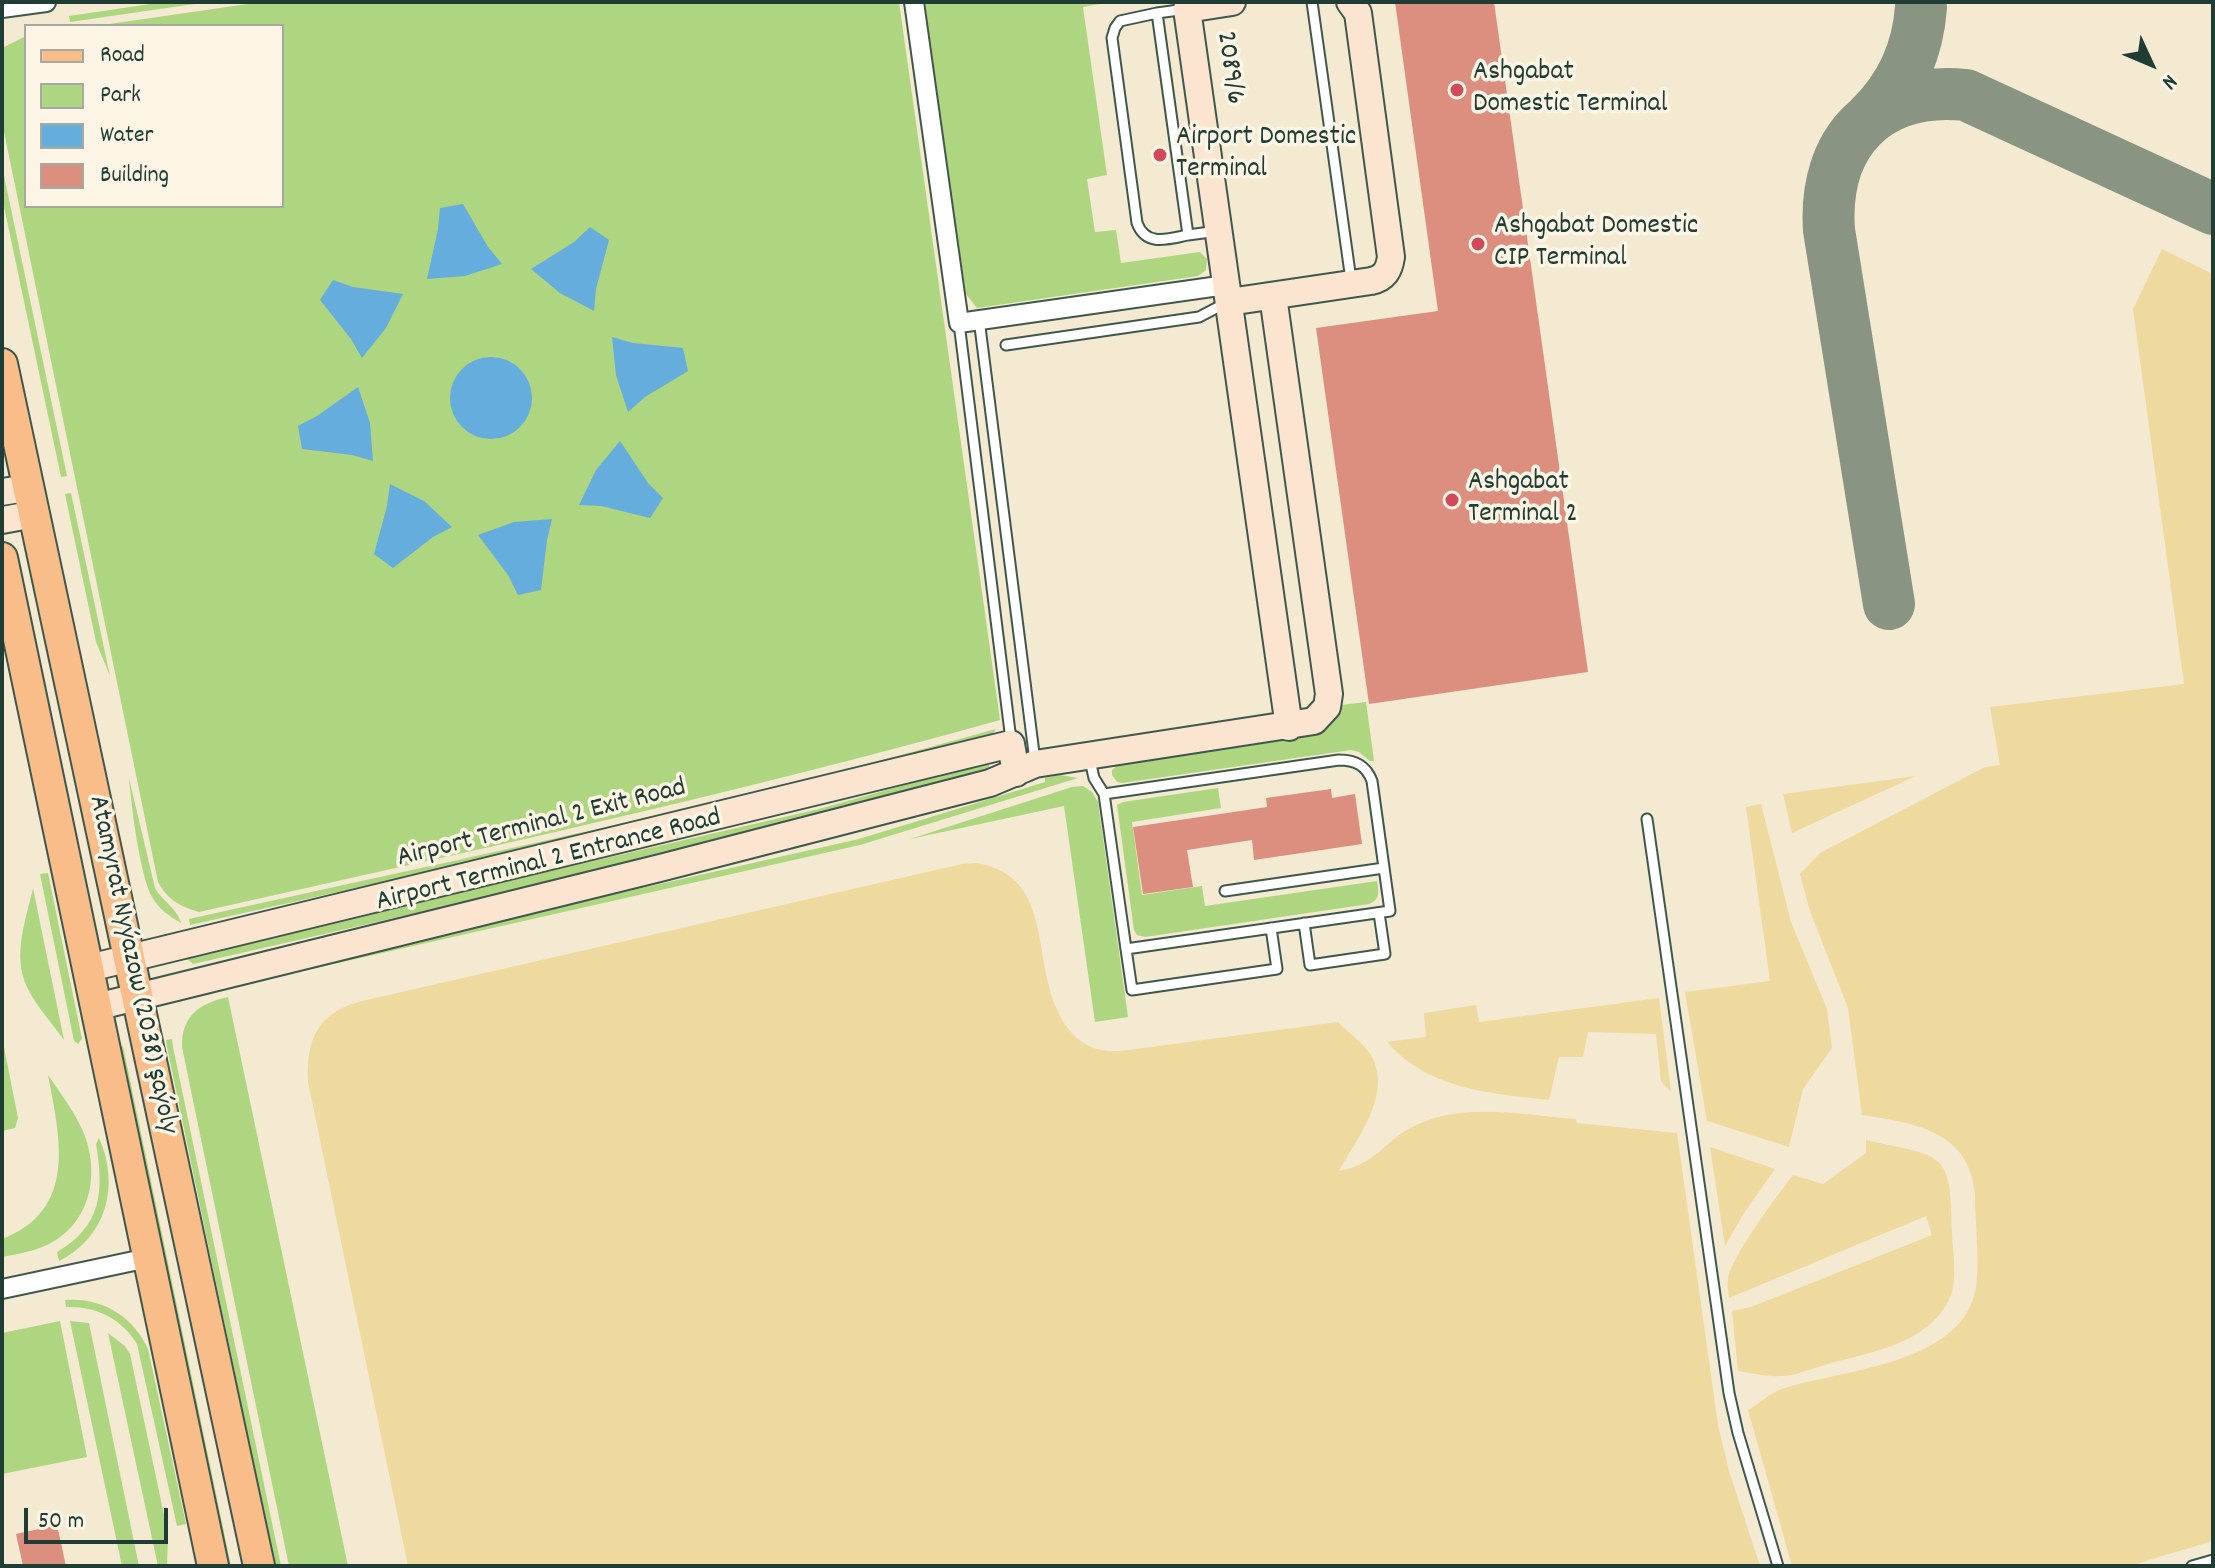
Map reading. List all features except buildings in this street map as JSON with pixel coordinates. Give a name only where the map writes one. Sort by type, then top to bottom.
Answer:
[{"type":"main road","name":"Atamyrat Nyýazow (2038) şaýoly","points":[[2,364],[21,498],[130,960],[259,1566]]},
{"type":"main road","name":"Atamyrat Nyýazow (2038) şaýoly","points":[[2,558],[213,1566]]},
{"type":"street","points":[[2,8],[46,2]]},
{"type":"street","points":[[914,2],[959,323],[1227,294],[1273,296],[1378,280],[1386,273],[1391,257],[1358,13],[1350,2]]},
{"type":"street","points":[[1181,7],[1232,2]]},
{"type":"street","name":"2089/6","points":[[1181,7],[1218,231],[1289,727]]},
{"type":"street","name":"Airport Terminal 2 Entrance Road","points":[[96,1007],[690,861],[990,783],[1026,769],[1089,756],[1309,724],[1320,717],[1327,707],[1329,694],[1273,296]]},
{"type":"street","points":[[2,520],[21,498]]},
{"type":"street","points":[[2,636],[23,665]]},
{"type":"street","points":[[1011,744],[1026,769]]},
{"type":"street","name":"Airport Terminal 2 Exit Road","points":[[89,968],[1011,744]]},
{"type":"street","points":[[2,1289],[148,1258]]},
{"type":"lane","points":[[1312,2],[1352,284]]},
{"type":"lane","points":[[1181,7],[1120,21],[1112,38],[1134,208],[1139,229],[1150,239],[1218,231]]},
{"type":"lane","points":[[1157,13],[1188,235]]},
{"type":"lane","points":[[1006,345],[1199,317],[1227,294]]},
{"type":"lane","points":[[979,319],[1026,769]]},
{"type":"lane","points":[[959,323],[1011,744]]},
{"type":"lane","points":[[1089,756],[1094,778],[1104,794],[1132,990],[1277,969],[1271,928]]},
{"type":"lane","points":[[1104,794],[1339,760],[1355,761],[1365,768],[1372,781],[1390,911],[1126,949]]},
{"type":"lane","points":[[1647,819],[1729,1393],[1778,1566]]},
{"type":"lane","points":[[1225,891],[1384,868]]},
{"type":"lane","points":[[1304,923],[1310,965],[1385,954],[1379,913]]},
{"type":"lane","points":[[2192,1566],[2213,1560]]},
{"type":"green space","points":[[164,2],[208,2],[70,22],[69,16]]},
{"type":"green space","points":[[261,2],[899,2],[1000,720],[701,797],[199,912],[170,898],[158,882],[2,122],[2,48],[24,37],[24,208],[284,208],[284,24],[110,24]]},
{"type":"green space","points":[[923,2],[1110,2],[1083,7],[1107,175],[1087,179],[1095,232],[1116,230],[1121,263],[1200,252],[1207,259],[1206,270],[1198,276],[977,308],[966,294]]},
{"type":"green space","points":[[2,166],[67,476],[61,477],[2,197]]},
{"type":"green space","points":[[71,493],[110,676],[96,642],[65,494]]},
{"type":"green space","points":[[1366,702],[1374,761],[1351,750],[1122,783],[1112,775],[1112,770],[1119,764],[1311,736],[1332,721],[1341,705]]},
{"type":"green space","points":[[996,729],[991,737],[754,799],[190,925],[189,919],[695,806]]},
{"type":"green space","points":[[983,763],[989,765],[989,771],[687,851],[193,964],[186,958],[190,954],[819,809]]},
{"type":"green space","points":[[1060,775],[1078,778],[860,845],[198,997],[195,992],[213,985],[859,839]]},
{"type":"green space","points":[[129,778],[155,888],[177,913],[181,923],[158,905],[148,887],[137,839]]},
{"type":"green space","points":[[1083,786],[1092,792],[1098,802],[1128,1017],[1095,1022],[1064,806],[910,839]]},
{"type":"green space","points":[[1218,788],[1221,808],[1132,822],[1142,895],[1202,886],[1205,906],[1377,881],[1377,898],[1369,904],[1145,937],[1137,935],[1117,805]]},
{"type":"green space","points":[[48,873],[82,1039],[78,1044],[74,1041],[40,874]]},
{"type":"green space","points":[[33,888],[64,1040],[35,1001],[23,975],[20,950]]},
{"type":"green space","points":[[228,997],[348,1566],[289,1566],[182,1047],[185,1027],[194,1013],[209,1003]]},
{"type":"green space","points":[[172,1039],[281,1566],[275,1566],[167,1047],[166,1040]]},
{"type":"green space","points":[[3,1042],[18,1118],[15,1128],[2,1131]]},
{"type":"green space","points":[[123,1046],[231,1566],[228,1566],[120,1047]]},
{"type":"green space","points":[[48,1075],[74,1113],[87,1143],[91,1159],[89,1193],[84,1208],[64,1234],[38,1249],[2,1257],[2,1239],[26,1226],[43,1210],[53,1191],[59,1147]]},
{"type":"green space","points":[[99,1138],[108,1174],[105,1208],[88,1238],[59,1261],[57,1252],[83,1231],[96,1206],[100,1177],[96,1144]]},
{"type":"green space","points":[[65,1300],[104,1305],[125,1318],[142,1337],[148,1349],[186,1524],[177,1526],[137,1344],[123,1327],[107,1315],[66,1307]]},
{"type":"green space","points":[[60,1321],[87,1457],[2,1474],[2,1333]]},
{"type":"green space","points":[[70,1321],[89,1323],[139,1566],[122,1566]]},
{"type":"green space","points":[[108,1333],[130,1354],[168,1534],[167,1566],[158,1566]]},
{"type":"sand","points":[[2162,249],[2213,274],[2213,1541],[2129,1566],[1792,1566],[1748,1410],[1779,1390],[1895,1361],[1924,1349],[1948,1334],[1966,1314],[1976,1287],[1978,1266],[1975,1195],[1971,1173],[1962,1156],[1950,1143],[1919,1127],[1862,1115],[1848,1008],[1810,911],[1800,874],[1820,853],[1985,767],[2000,765],[1990,707],[2184,684],[2133,309]]},
{"type":"sand","points":[[1916,776],[1792,833],[1783,794]]},
{"type":"sand","points":[[1761,804],[1791,922],[1827,1009],[1832,1048],[1803,1089],[1789,1147],[1707,1121],[1685,992],[1770,981],[1746,807]]},
{"type":"sand","points":[[977,863],[1004,872],[1021,888],[1039,932],[1057,1010],[1071,1032],[1087,1045],[1100,1050],[1121,1051],[1338,1022],[1373,1059],[1378,1089],[1362,1133],[1339,1171],[1371,1158],[1412,1127],[1451,1114],[1514,1113],[1677,1133],[1718,1425],[1729,1471],[1760,1566],[408,1566],[308,1082],[312,1042],[324,1022],[344,1007],[358,1002]]},
{"type":"sand","points":[[1659,998],[1671,1092],[1661,1081],[1656,1034],[1588,1032],[1583,1057],[1559,1057],[1549,1100],[1483,1091],[1441,1080],[1404,1058],[1387,1042],[1426,1037],[1424,1013],[1476,1005],[1479,1022]]},
{"type":"sand","points":[[1866,1140],[1927,1155],[1945,1171],[1951,1206],[1954,1268],[1949,1300],[1927,1327],[1879,1350],[1787,1376],[1738,1371],[1732,1311],[1751,1307],[1932,1235],[1926,1216],[1729,1298],[1728,1278],[1738,1255],[1793,1175],[1823,1184],[1866,1153]]},
{"type":"sand","points":[[1710,1147],[1775,1169],[1725,1246]]},
{"type":"water","points":[[463,204],[488,247],[502,264],[465,276],[427,279],[440,208]]},
{"type":"water","points":[[590,227],[609,240],[596,289],[594,311],[560,293],[531,269],[574,242]]},
{"type":"water","points":[[333,280],[353,287],[403,294],[386,328],[362,358],[320,300]]},
{"type":"water","points":[[612,337],[633,343],[683,348],[688,371],[645,397],[628,412],[616,375]]},
{"type":"water","points":[[483,357],[499,357],[514,364],[525,375],[532,398],[529,414],[520,427],[499,439],[483,439],[468,432],[457,421],[450,406],[450,390],[457,375],[468,364]]},
{"type":"water","points":[[358,387],[370,423],[373,461],[352,455],[302,449],[298,426]]},
{"type":"water","points":[[620,441],[648,483],[663,498],[650,518],[601,506],[579,505],[596,470]]},
{"type":"water","points":[[390,484],[424,501],[452,527],[433,537],[393,568],[374,554]]},
{"type":"water","points":[[552,519],[541,590],[518,595],[508,575],[478,535],[514,522]]},
{"type":"taxiway","points":[[1870,118],[1891,94],[1906,68],[1916,39],[1921,7]]},
{"type":"taxiway","points":[[1889,604],[1829,230],[1835,170],[1846,146],[1862,126],[1882,110],[1906,100],[1934,95],[1966,95],[2213,209]]},
{"type":"place","name":"Ashgabat Domestic Terminal","points":[[1457,90]]},
{"type":"place","name":"Airport Domestic Terminal","points":[[1160,155]]},
{"type":"place","name":"Ashgabat Domestic CIP Terminal","points":[[1478,244]]},
{"type":"place","name":"Ashgabat Terminal 2","points":[[1452,500]]}]
